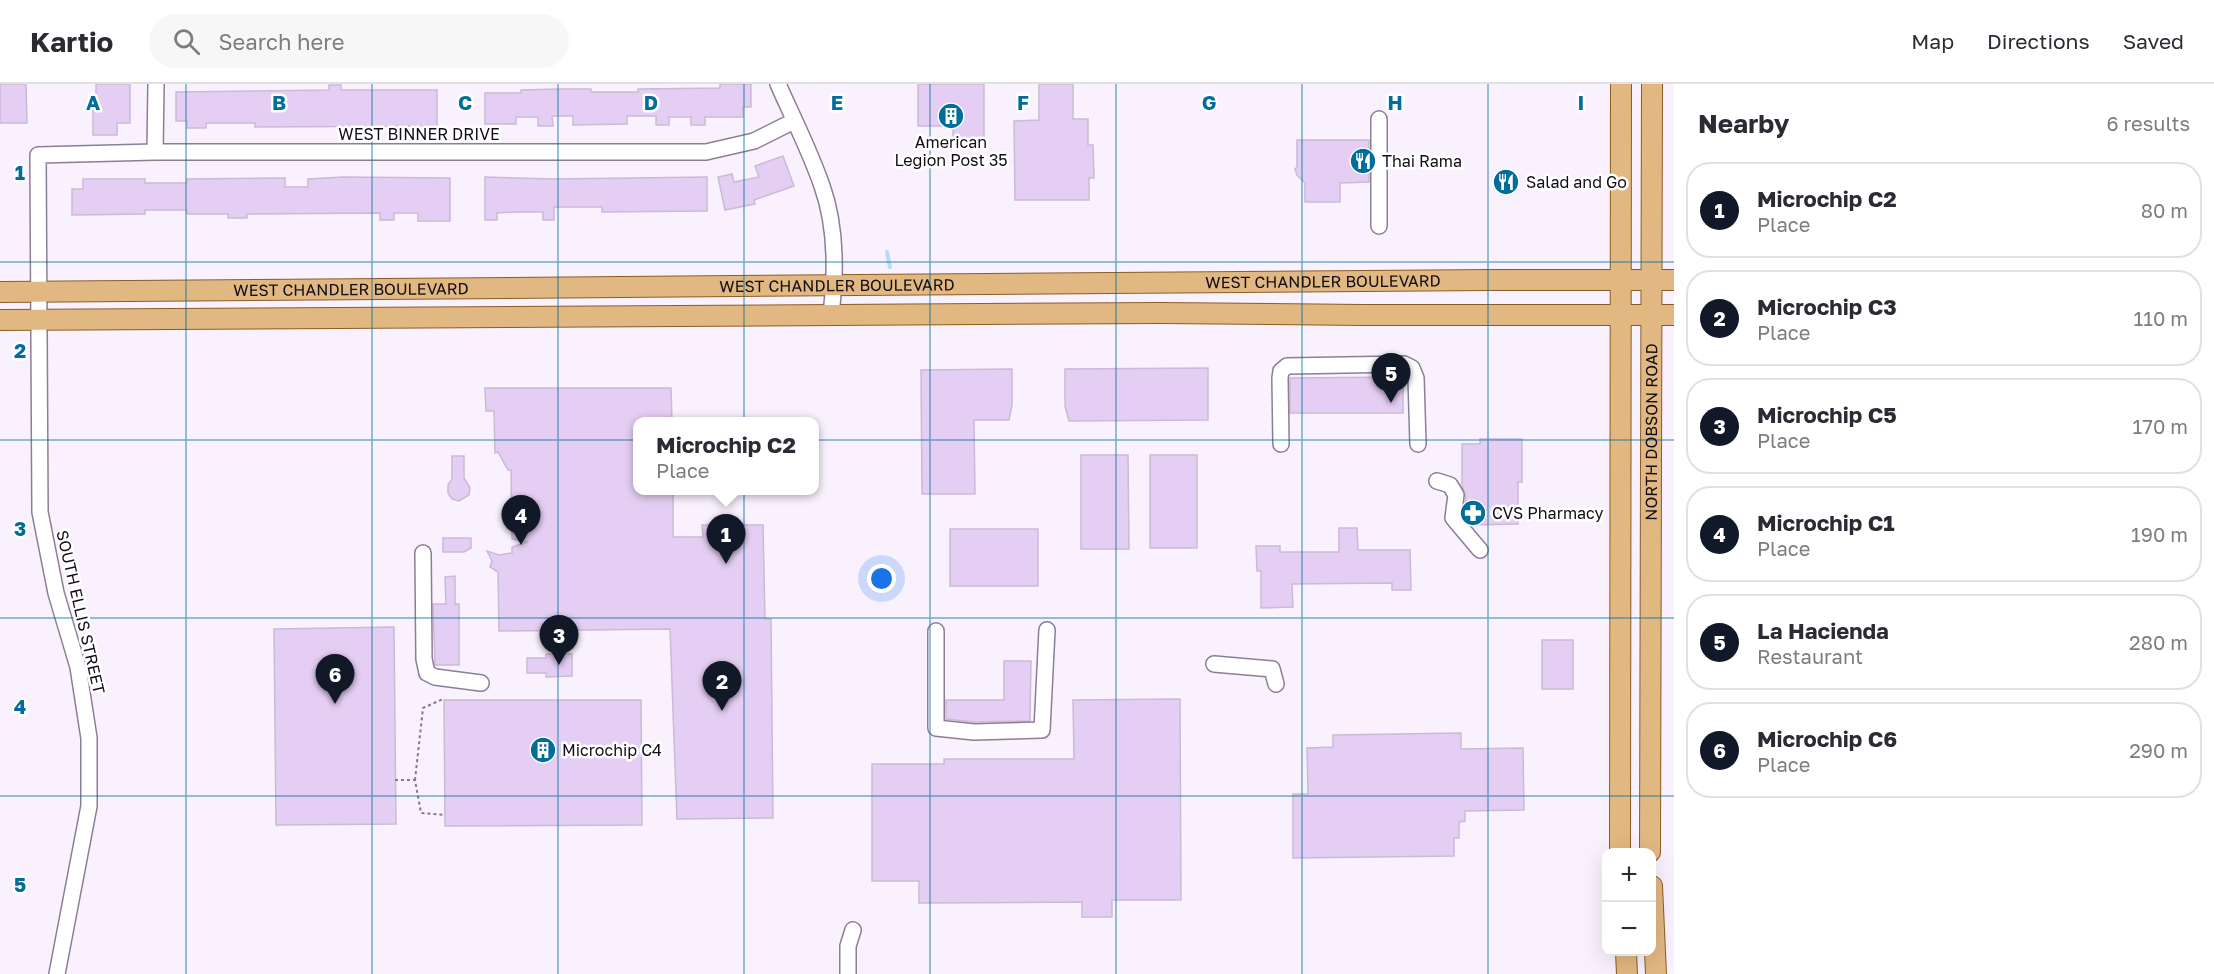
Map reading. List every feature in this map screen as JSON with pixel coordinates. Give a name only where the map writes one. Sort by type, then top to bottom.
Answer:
[{"type":"main road","name":"NORTH DOBSON ROAD","points":[[1620,848],[1621,84]]},
{"type":"main road","name":"NORTH DOBSON ROAD","points":[[1650,848],[1652,84]]},
{"type":"main road","name":"WEST CHANDLER BOULEVARD","points":[[0,292],[1674,280]]},
{"type":"main road","points":[[1244,314],[1245,282]]},
{"type":"main road","name":"WEST CHANDLER BOULEVARD","points":[[0,320],[831,314],[1674,315]]},
{"type":"main road","points":[[1653,902],[1656,974]]},
{"type":"main road","points":[[1626,956],[1627,974]]},
{"type":"street","points":[[155,152],[156,84]]},
{"type":"street","points":[[778,84],[823,188],[832,238],[834,285],[831,314]]},
{"type":"street","points":[[1378,119],[1379,226]]},
{"type":"street","name":"WEST BINNER DRIVE","points":[[38,155],[155,152],[706,152],[754,141],[794,121]]},
{"type":"street","name":"SOUTH ELLIS STREET","points":[[38,155],[39,512],[56,593],[78,667],[89,738],[89,806],[57,974]]},
{"type":"street","points":[[1281,444],[1280,378],[1285,367],[1290,365],[1404,364],[1412,368],[1416,378],[1418,444]]},
{"type":"street","points":[[1437,481],[1450,485],[1456,495],[1453,518],[1480,550]]},
{"type":"street","points":[[423,553],[424,659],[427,673],[435,677],[481,683]]},
{"type":"street","points":[[936,631],[936,728],[974,732],[1042,730],[1047,630]]},
{"type":"street","points":[[1214,664],[1272,669],[1276,684]]},
{"type":"street","points":[[848,974],[848,946],[853,930]]},
{"type":"path","points":[[443,699],[423,708],[415,780],[421,813],[444,814]]},
{"type":"path","points":[[395,780],[415,780]]},
{"type":"building","points":[[0,84],[26,84],[27,123],[0,123]]},
{"type":"building","points":[[96,84],[130,84],[130,123],[117,123],[117,135],[93,135],[93,102],[96,102]]},
{"type":"building","points":[[720,84],[751,84],[751,107],[743,107],[743,117],[705,117],[705,125],[691,125],[691,117],[669,117],[669,125],[656,125],[656,116],[627,116],[627,124],[573,125],[573,116],[552,116],[553,126],[538,126],[538,117],[516,117],[516,124],[485,124],[485,93],[521,93],[521,90],[559,89],[638,92],[638,89],[720,88]]},
{"type":"building","name":"American Legion Post 35","points":[[918,84],[984,84],[984,139],[953,139],[953,126],[918,126]]},
{"type":"building","points":[[1039,84],[1073,84],[1073,119],[1088,119],[1088,145],[1093,145],[1094,178],[1089,178],[1089,200],[1015,200],[1014,121],[1039,120]]},
{"type":"building","points":[[329,85],[341,85],[341,90],[437,90],[437,126],[255,127],[255,123],[206,123],[206,128],[187,128],[187,121],[176,121],[176,92],[329,90]]},
{"type":"building","points":[[1297,140],[1369,140],[1369,182],[1340,183],[1340,202],[1305,202],[1305,183],[1297,175],[1295,169],[1297,167]]},
{"type":"building","points":[[783,156],[794,186],[754,200],[755,204],[725,210],[718,177],[732,174],[734,182],[759,177],[755,166]]},
{"type":"building","points":[[485,177],[554,179],[707,177],[707,211],[602,212],[602,207],[554,207],[554,220],[543,220],[543,212],[516,212],[497,213],[497,220],[485,220]]},
{"type":"building","points":[[285,178],[285,187],[308,187],[308,179],[450,178],[450,221],[418,221],[418,213],[394,213],[394,220],[380,220],[380,213],[247,214],[247,218],[228,218],[228,214],[187,214],[187,210],[145,210],[145,214],[72,215],[72,189],[83,189],[83,179],[145,179],[145,183],[187,183],[187,179]]},
{"type":"building","points":[[1208,368],[1208,420],[1069,421],[1065,406],[1065,369]]},
{"type":"building","points":[[1012,369],[1012,405],[1009,420],[974,420],[975,494],[922,494],[921,370]]},
{"type":"building","points":[[1403,377],[1403,413],[1290,413],[1290,378]]},
{"type":"building","points":[[485,388],[671,388],[672,417],[633,417],[633,495],[673,495],[673,537],[703,537],[702,525],[763,525],[765,619],[771,619],[773,818],[677,819],[670,629],[499,631],[498,572],[490,567],[492,561],[487,551],[499,555],[512,553],[512,547],[528,542],[512,539],[511,470],[508,470],[498,452],[495,453],[494,411],[486,411]]},
{"type":"building","name":"CVS Pharmacy","points":[[1480,439],[1522,439],[1522,482],[1518,482],[1518,524],[1472,525],[1463,515],[1466,496],[1462,486],[1462,444],[1480,444]]},
{"type":"building","points":[[1081,455],[1128,455],[1129,549],[1081,549]]},
{"type":"building","points":[[1150,455],[1197,455],[1197,548],[1150,548]]},
{"type":"building","points":[[452,456],[464,456],[464,478],[470,488],[469,495],[459,501],[452,499],[448,493],[448,485],[452,479]]},
{"type":"building","points":[[1339,528],[1357,528],[1358,550],[1410,550],[1411,590],[1392,590],[1392,583],[1292,584],[1293,607],[1261,608],[1261,571],[1257,571],[1256,546],[1280,546],[1280,552],[1339,552]]},
{"type":"building","points":[[950,529],[1038,529],[1038,586],[950,586]]},
{"type":"building","points":[[443,538],[471,538],[471,548],[464,552],[443,552]]},
{"type":"building","points":[[455,576],[455,604],[459,604],[459,665],[435,665],[433,604],[446,604],[445,577]]},
{"type":"building","points":[[394,627],[396,824],[276,825],[274,629]]},
{"type":"building","points":[[1542,640],[1573,640],[1573,689],[1542,689]]},
{"type":"building","points":[[546,654],[572,654],[572,676],[546,677],[546,673],[527,673],[527,658],[546,658]]},
{"type":"building","points":[[1004,661],[1031,661],[1030,721],[974,722],[946,719],[946,700],[1004,700]]},
{"type":"building","points":[[1180,699],[1181,900],[1112,900],[1112,917],[1082,917],[1082,902],[919,903],[919,881],[872,881],[872,764],[944,764],[944,759],[1074,759],[1073,700]]},
{"type":"building","name":"Microchip C4","points":[[444,700],[641,700],[642,825],[445,826]]},
{"type":"building","points":[[1461,733],[1461,749],[1523,748],[1524,810],[1465,811],[1465,821],[1459,822],[1459,838],[1454,838],[1454,856],[1293,858],[1293,794],[1308,794],[1307,748],[1333,747],[1333,735]]},
{"type":"waterway","points":[[887,252],[890,267]]},
{"type":"place","name":"American Legion Post 35","points":[[951,116]]},
{"type":"place","name":"Thai Rama","points":[[1363,161]]},
{"type":"place","name":"Salad and Go","points":[[1506,182]]},
{"type":"place","name":"La Hacienda","points":[[1391,403]]},
{"type":"place","name":"CVS Pharmacy","points":[[1473,513]]},
{"type":"place","name":"Microchip C1","points":[[521,545]]},
{"type":"place","name":"Microchip C2","points":[[726,564]]},
{"type":"place","name":"Microchip C5","points":[[559,665]]},
{"type":"place","name":"Microchip C6","points":[[335,704]]},
{"type":"place","name":"Microchip C3","points":[[722,711]]},
{"type":"place","name":"Microchip C4","points":[[543,750]]}]
